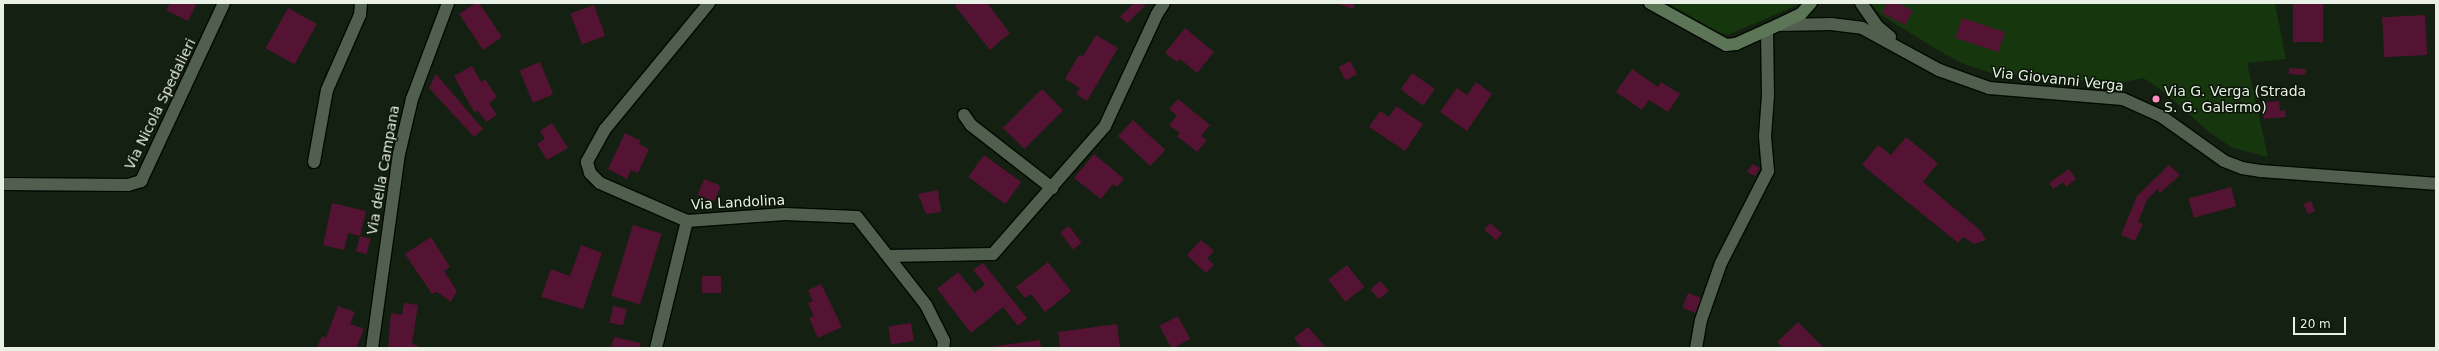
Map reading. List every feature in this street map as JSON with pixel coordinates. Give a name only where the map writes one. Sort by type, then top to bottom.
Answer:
[{"type":"main road","points":[[1650,3],[1726,45],[1736,44],[1801,14],[1811,3]]},
{"type":"street","name":"Via Nicola Spedalieri","points":[[3,184],[128,185],[141,181],[224,3]]},
{"type":"street","points":[[314,162],[327,90],[360,15],[361,3]]},
{"type":"street","name":"Via della Campana","points":[[372,348],[390,205],[399,154],[412,99],[448,3]]},
{"type":"street","name":"Via Landolina","points":[[709,3],[605,129],[587,162],[590,173],[600,183],[687,221],[786,214],[857,217],[926,305],[944,341],[943,348]]},
{"type":"street","points":[[888,256],[993,254],[1105,126],[1157,14],[1164,3]]},
{"type":"street","points":[[1861,3],[1877,26],[1906,50]]},
{"type":"street","points":[[1696,348],[1701,320],[1721,263],[1768,171],[1765,136],[1772,28],[1831,24],[1862,28],[1906,50]]},
{"type":"street","name":"Via Giovanni Verga","points":[[1906,50],[1940,70],[1988,88],[2123,99],[2161,116],[2224,161],[2242,168],[2260,171],[2436,184]]},
{"type":"street","points":[[964,115],[971,125],[1052,188]]},
{"type":"street","points":[[656,348],[687,221]]},
{"type":"green space","points":[[1668,3],[1802,3],[1728,35],[1718,32]]},
{"type":"green space","points":[[1870,3],[2275,3],[2286,59],[2247,63],[2268,157],[2233,148],[2210,133],[2164,92],[2143,78],[2121,83],[1991,73],[1964,64],[1941,52],[1881,15]]},
{"type":"building","points":[[170,3],[197,3],[188,21],[166,10]]},
{"type":"building","points":[[476,3],[479,3],[502,37],[483,50],[459,14]]},
{"type":"building","points":[[958,3],[987,3],[1010,33],[990,50],[955,6]]},
{"type":"building","points":[[1134,3],[1146,5],[1127,23],[1120,17]]},
{"type":"building","points":[[1336,3],[1355,3],[1353,9]]},
{"type":"building","points":[[1887,3],[1898,3],[1913,11],[1905,25],[1882,13]]},
{"type":"building","points":[[2293,3],[2323,3],[2323,42],[2293,42]]},
{"type":"building","points":[[594,5],[605,36],[582,45],[571,14]]},
{"type":"building","points":[[288,8],[317,24],[295,64],[266,48]]},
{"type":"building","points":[[2425,15],[2427,55],[2384,57],[2382,17]]},
{"type":"building","points":[[1962,18],[2005,32],[1998,52],[1956,38]]},
{"type":"building","points":[[1185,28],[1214,52],[1197,73],[1180,59],[1177,62],[1165,53]]},
{"type":"building","points":[[1096,35],[1118,48],[1087,101],[1076,94],[1080,88],[1065,79],[1079,55],[1083,56]]},
{"type":"building","points":[[1350,61],[1357,74],[1346,80],[1339,67]]},
{"type":"building","points":[[540,62],[553,94],[533,103],[520,70]]},
{"type":"building","points":[[472,66],[481,82],[485,79],[497,97],[489,103],[497,115],[486,122],[478,111],[474,112],[454,76]]},
{"type":"building","points":[[2289,68],[2306,69],[2306,75],[2289,74]]},
{"type":"building","points":[[1632,69],[1658,87],[1661,82],[1680,94],[1668,112],[1649,100],[1642,110],[1616,92]]},
{"type":"building","points":[[1412,73],[1435,89],[1423,105],[1401,89]]},
{"type":"building","points":[[436,74],[483,129],[474,137],[429,88]]},
{"type":"building","points":[[1476,82],[1492,94],[1467,131],[1440,112],[1457,88],[1467,95]]},
{"type":"building","points":[[1042,89],[1063,110],[1024,149],[1003,128]]},
{"type":"building","points":[[1178,99],[1210,125],[1201,136],[1207,140],[1197,152],[1177,136],[1180,133],[1169,125],[1177,116],[1169,109]]},
{"type":"building","points":[[2279,101],[2280,111],[2285,110],[2286,117],[2264,119],[2262,103]]},
{"type":"building","points":[[1396,106],[1423,124],[1405,151],[1369,127],[1380,111],[1389,117]]},
{"type":"building","points":[[1133,120],[1165,150],[1150,166],[1118,136]]},
{"type":"building","points":[[552,123],[568,148],[547,160],[537,144],[545,139],[540,131]]},
{"type":"building","points":[[625,133],[641,141],[639,144],[649,149],[638,173],[631,170],[627,179],[608,169]]},
{"type":"building","points":[[1906,137],[1938,163],[1923,182],[1980,230],[1986,240],[1974,244],[1963,237],[1958,243],[1862,165],[1878,145],[1891,155]]},
{"type":"building","points":[[1094,154],[1124,179],[1117,187],[1113,184],[1101,199],[1074,178]]},
{"type":"building","points":[[984,155],[1021,182],[1005,204],[968,177]]},
{"type":"building","points":[[1752,164],[1760,168],[1755,176],[1747,172]]},
{"type":"building","points":[[2169,165],[2180,175],[2160,193],[2157,189],[2147,200],[2138,222],[2143,224],[2135,241],[2121,235],[2137,196]]},
{"type":"building","points":[[2069,169],[2076,179],[2066,187],[2063,182],[2053,189],[2049,183]]},
{"type":"building","points":[[704,179],[721,186],[714,202],[698,195]]},
{"type":"building","points":[[2231,187],[2236,206],[2194,218],[2188,198]]},
{"type":"building","points":[[938,190],[941,212],[926,214],[918,194]]},
{"type":"building","points":[[2311,201],[2315,211],[2308,214],[2303,204]]},
{"type":"building","points":[[332,203],[366,211],[360,236],[348,233],[344,250],[323,245]]},
{"type":"building","points":[[1490,223],[1502,233],[1496,240],[1484,230]]},
{"type":"building","points":[[633,225],[662,234],[640,305],[611,296]]},
{"type":"building","points":[[1069,226],[1082,243],[1073,249],[1060,233]]},
{"type":"building","points":[[360,236],[371,239],[366,254],[356,251]]},
{"type":"building","points":[[431,237],[450,267],[444,271],[457,291],[451,302],[437,292],[432,294],[405,254]]},
{"type":"building","points":[[1201,240],[1214,251],[1207,258],[1214,265],[1206,273],[1187,255]]},
{"type":"building","points":[[581,245],[602,253],[583,309],[541,297],[551,269],[570,276]]},
{"type":"building","points":[[1048,262],[1071,291],[1045,312],[1031,294],[1025,298],[1016,287]]},
{"type":"building","points":[[983,263],[1027,318],[1018,326],[1003,307],[971,333],[937,289],[958,272],[975,293],[985,284],[973,270]]},
{"type":"building","points":[[1347,265],[1364,287],[1345,302],[1328,280]]},
{"type":"building","points":[[702,276],[721,276],[721,293],[702,293]]},
{"type":"building","points":[[1380,281],[1389,291],[1379,299],[1370,290]]},
{"type":"building","points":[[821,284],[842,327],[818,338],[809,318],[814,316],[808,303],[813,301],[808,290]]},
{"type":"building","points":[[1688,293],[1702,298],[1697,313],[1683,308]]},
{"type":"building","points":[[404,303],[418,305],[412,343],[419,347],[388,348],[391,313],[402,315]]},
{"type":"building","points":[[338,306],[355,312],[350,324],[364,329],[356,348],[317,348],[322,336],[326,338]]},
{"type":"building","points":[[613,306],[627,309],[623,326],[609,323]]},
{"type":"building","points":[[1178,316],[1190,339],[1171,348],[1159,326]]},
{"type":"building","points":[[1798,322],[1822,346],[1820,348],[1783,348],[1777,342]]},
{"type":"building","points":[[911,323],[914,341],[891,344],[888,327]]},
{"type":"building","points":[[1117,324],[1120,348],[1060,348],[1058,332]]},
{"type":"building","points":[[1308,327],[1326,348],[1301,347],[1294,338]]},
{"type":"building","points":[[614,337],[641,343],[640,348],[611,348]]},
{"type":"building","points":[[1040,340],[1041,348],[989,348],[989,347]]},
{"type":"place","name":"Via G. Verga (Strada S. G. Galermo)","points":[[2156,99]]}]
